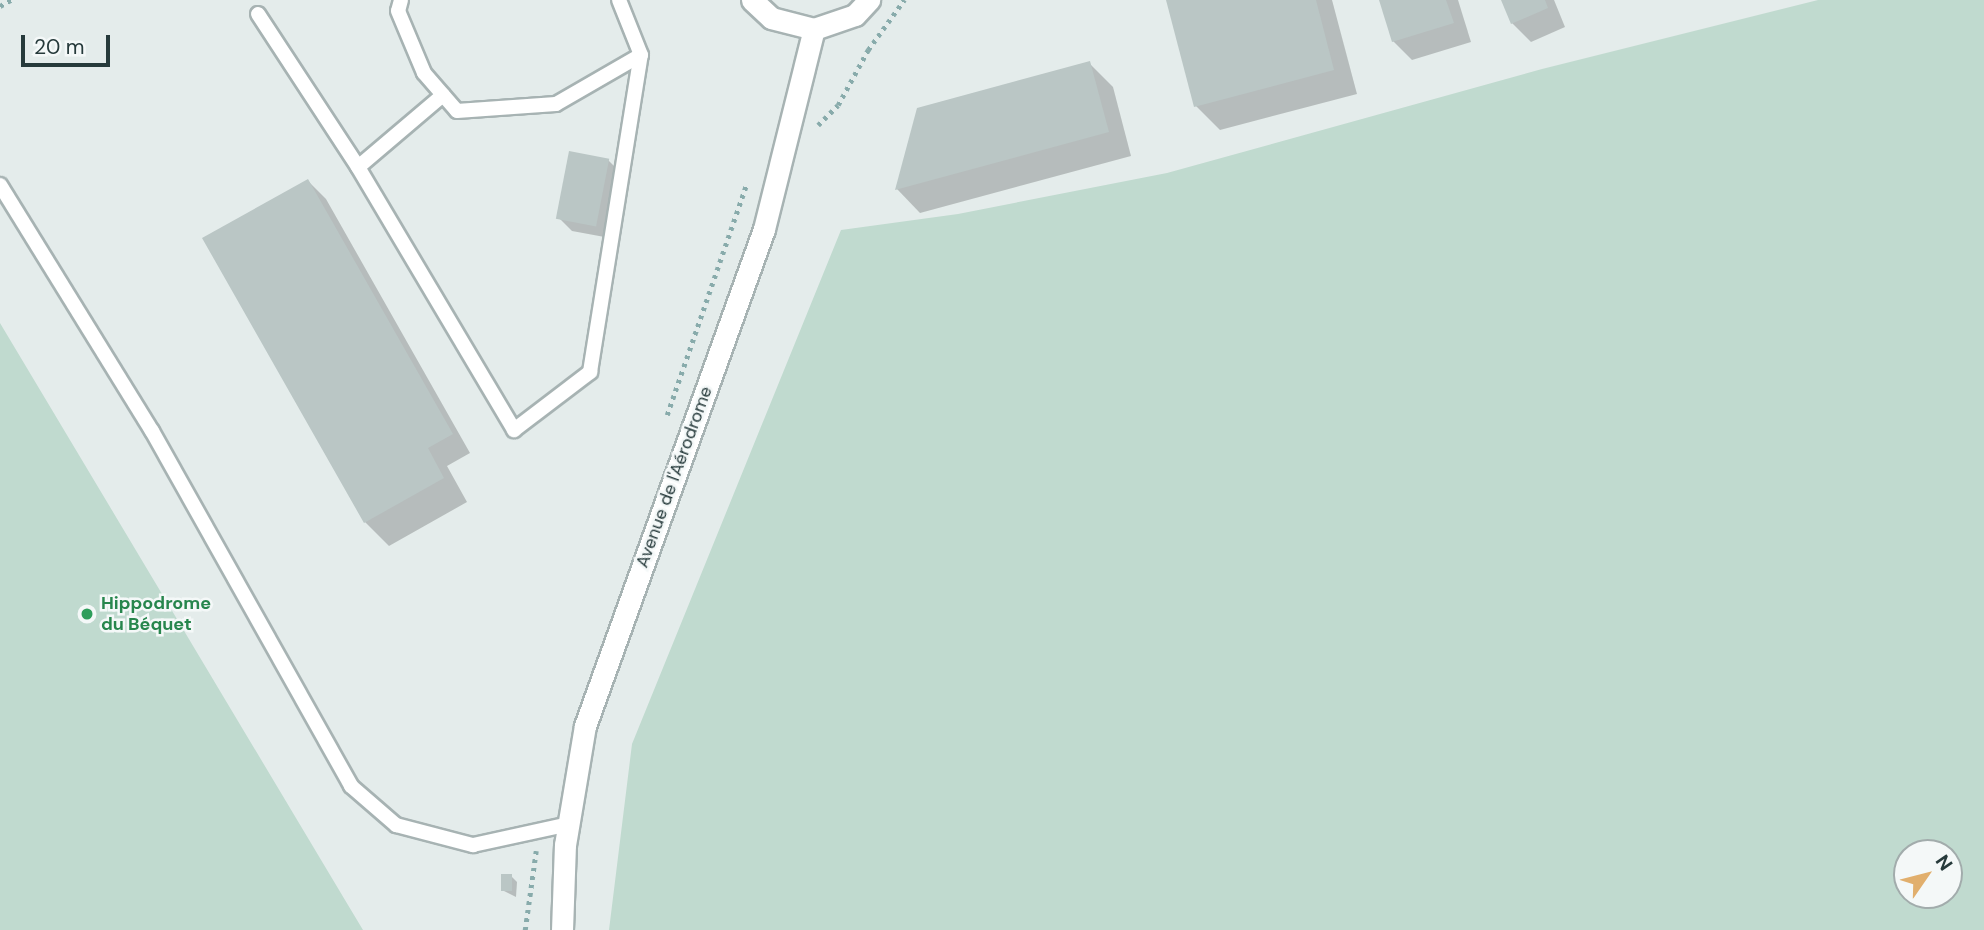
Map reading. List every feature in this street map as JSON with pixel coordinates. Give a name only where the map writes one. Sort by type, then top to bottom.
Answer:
[{"type":"street","points":[[752,0],[771,18],[814,29],[855,15],[869,0]]},
{"type":"street","name":"Avenue de l'Aérodrome","points":[[562,930],[569,824],[585,726],[764,229],[814,29]]},
{"type":"lane","points":[[401,0],[398,11],[424,73],[457,111],[556,104],[641,55]]},
{"type":"lane","points":[[258,14],[358,167],[514,430],[590,372],[641,55],[619,0]]},
{"type":"lane","points":[[358,167],[443,95]]},
{"type":"lane","points":[[0,185],[152,431],[351,786],[396,825],[473,845],[569,824]]},
{"type":"path","points":[[0,6],[11,0]]},
{"type":"path","points":[[791,121],[818,125],[838,105],[868,50],[904,0]]},
{"type":"green space","points":[[1818,0],[1984,0],[1984,930],[609,930],[632,744],[841,230],[958,214],[1167,173],[1542,69]]},
{"type":"green space","name":"Hippodrome du Béquet","points":[[0,323],[348,905],[363,930],[0,930]]},
{"type":"building","points":[[1166,0],[1316,0],[1334,70],[1194,107]]},
{"type":"building","points":[[1379,0],[1446,0],[1454,23],[1392,42]]},
{"type":"building","points":[[1501,0],[1545,0],[1548,8],[1511,24]]},
{"type":"building","points":[[1090,61],[1109,132],[895,190],[917,108]]},
{"type":"building","points":[[569,151],[609,159],[596,227],[556,219]]},
{"type":"building","points":[[308,179],[453,434],[428,448],[444,478],[364,523],[202,238]]},
{"type":"building","points":[[501,874],[512,874],[512,891],[501,891]]},
{"type":"place","name":"Hippodrome du Béquet","points":[[87,614]]}]
